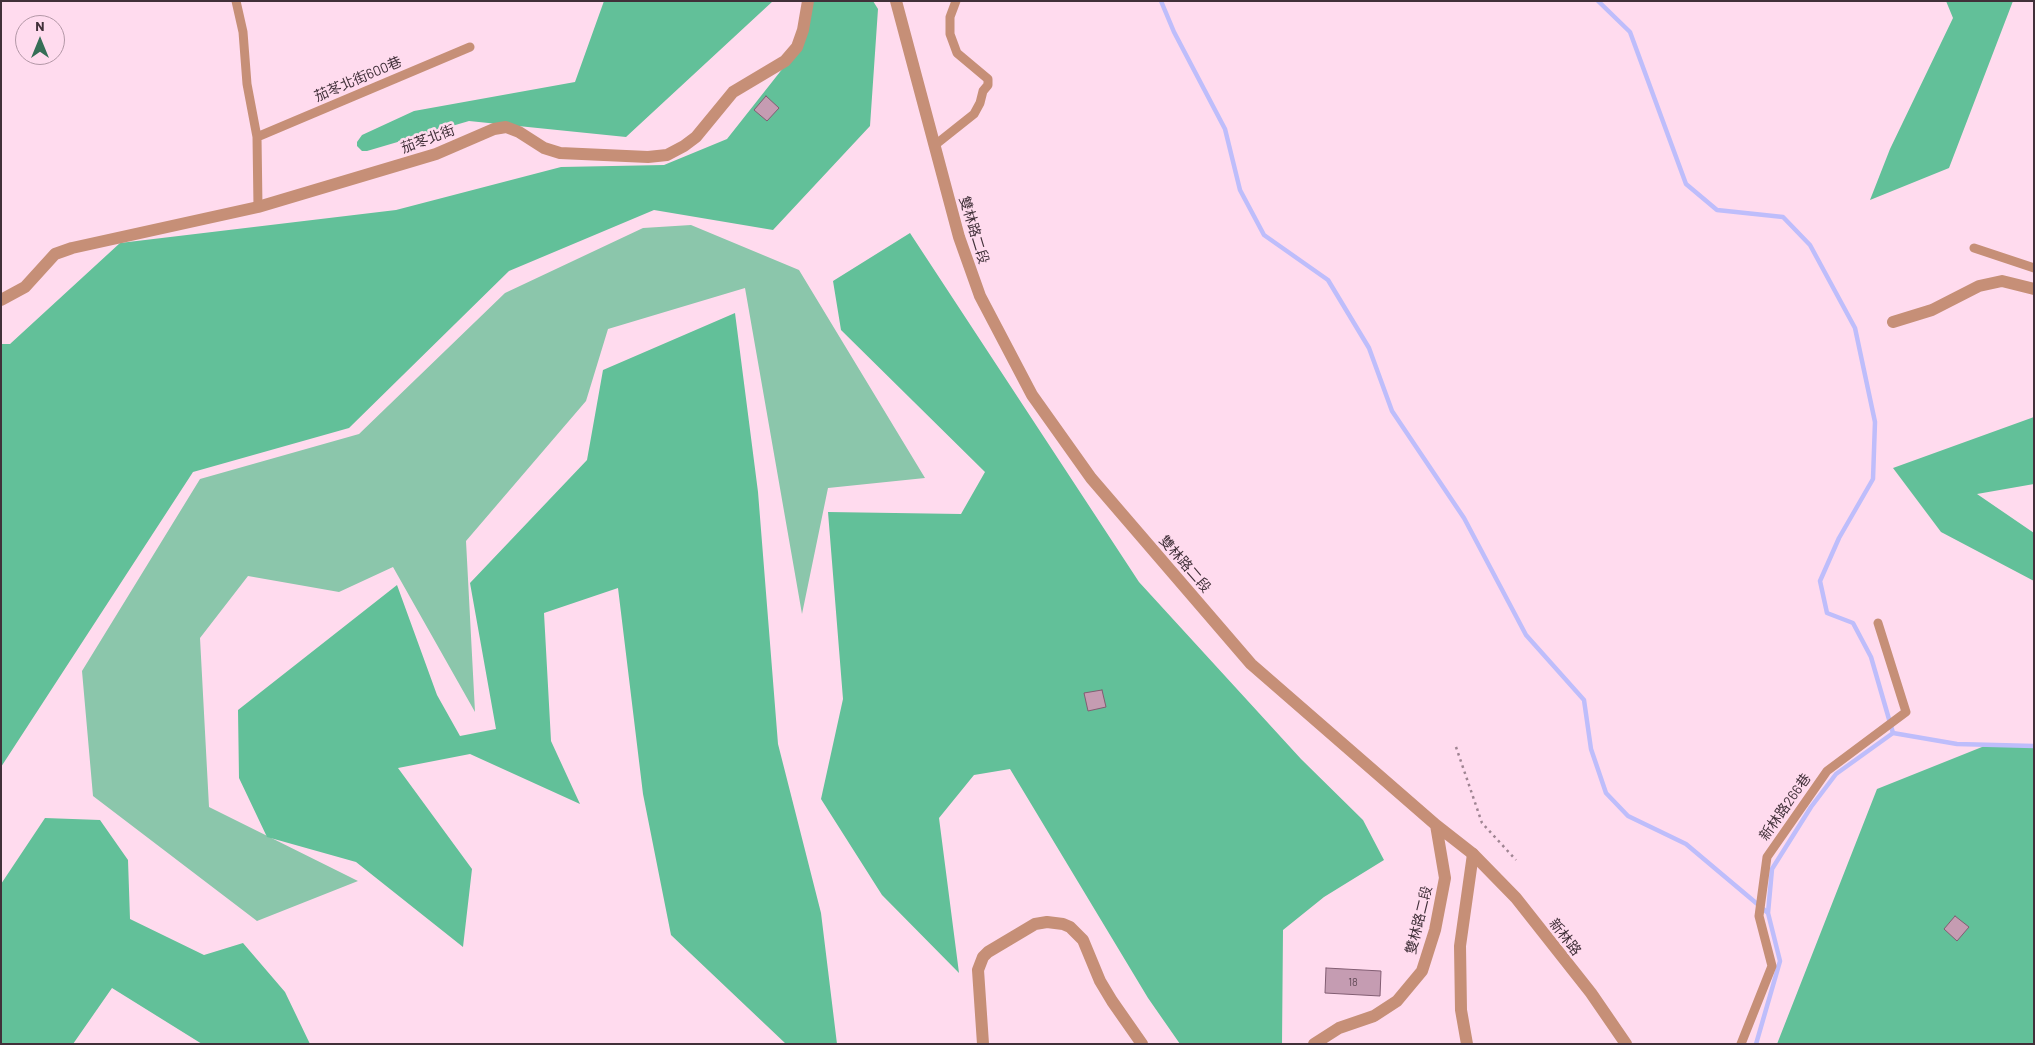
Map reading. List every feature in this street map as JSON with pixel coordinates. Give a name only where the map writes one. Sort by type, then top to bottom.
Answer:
[{"type":"street","name":"茄苳北街","points":[[1,300],[24,287],[55,254],[72,248],[258,207],[436,154],[494,129],[506,128],[519,132],[544,148],[560,153],[648,157],[667,155],[696,137],[733,92],[785,61],[797,47],[803,30],[808,1]]},
{"type":"street","name":"雙林路二段","points":[[896,1],[959,237],[980,296],[1032,395],[1091,478],[1251,664],[1436,825],[1445,878],[1435,930],[1422,971],[1398,1002],[1374,1016],[1339,1028],[1314,1044]]},
{"type":"street","points":[[1893,322],[1932,310],[1979,286],[2002,281],[2034,288]]},
{"type":"street","name":"新林路","points":[[1436,825],[1474,854],[1516,898],[1591,993],[1626,1044]]},
{"type":"street","points":[[1467,1044],[1461,1010],[1460,946],[1474,854]]},
{"type":"street","points":[[983,1044],[978,970],[983,957],[988,952],[1035,924],[1047,922],[1070,927],[1083,940],[1100,980],[1112,1002],[1142,1044]]},
{"type":"lane","points":[[236,1],[244,32],[247,84],[257,136],[258,207]]},
{"type":"lane","points":[[935,145],[974,114],[980,104],[983,91],[988,85],[988,79],[957,53],[950,34],[950,17],[956,1]]},
{"type":"lane","name":"茄苳北街600巷","points":[[257,136],[470,47]]},
{"type":"lane","points":[[1974,248],[2034,268]]},
{"type":"lane","name":"新林路266巷","points":[[1741,1044],[1772,966],[1759,916],[1766,857],[1827,770],[1906,712],[1878,623]]},
{"type":"path","points":[[1456,747],[1482,823],[1516,860]]},
{"type":"green space","points":[[604,1],[773,1],[626,137],[469,121],[367,151],[362,151],[357,146],[357,142],[362,135],[414,111],[575,82]]},
{"type":"green space","points":[[813,1],[873,1],[878,9],[870,126],[773,230],[654,210],[509,271],[349,428],[193,472],[1,767],[1,344],[10,344],[120,243],[396,210],[561,167],[664,165],[727,139],[802,44]]},
{"type":"green space","points":[[1946,1],[2013,1],[1949,168],[1870,200],[1890,149],[1953,18]]},
{"type":"green space","points":[[691,225],[799,270],[925,478],[828,488],[802,614],[745,288],[608,329],[586,401],[466,541],[475,712],[393,567],[339,592],[248,576],[200,638],[209,807],[358,881],[257,921],[93,796],[82,671],[200,479],[359,434],[505,293],[643,228]]},
{"type":"green space","points":[[910,233],[1139,582],[1301,759],[1363,820],[1384,860],[1324,897],[1283,930],[1282,1044],[1180,1044],[1148,998],[1010,769],[974,775],[939,818],[959,973],[882,895],[821,799],[843,699],[828,512],[961,514],[985,472],[841,330],[833,281]]},
{"type":"green space","points":[[735,313],[758,492],[778,744],[821,913],[837,1044],[786,1044],[671,935],[643,794],[618,588],[544,613],[551,741],[580,804],[470,754],[398,768],[472,869],[463,947],[356,862],[267,837],[239,778],[238,710],[397,585],[437,695],[460,736],[496,729],[470,583],[587,460],[603,370]]},
{"type":"green space","points":[[2034,417],[2034,484],[1977,494],[2034,533],[2034,581],[1941,532],[1893,468]]},
{"type":"green space","points":[[1992,743],[2034,748],[2034,1044],[1777,1044],[1877,789]]},
{"type":"green space","points":[[45,818],[100,820],[128,860],[130,919],[204,955],[243,943],[285,992],[310,1044],[202,1044],[112,988],[73,1044],[1,1044],[1,884]]},
{"type":"building","points":[[766,96],[779,108],[767,121],[754,110]]},
{"type":"building","points":[[1102,690],[1106,707],[1088,711],[1084,693]]},
{"type":"building","points":[[1955,916],[1969,927],[1957,941],[1944,929]]},
{"type":"building","points":[[1326,968],[1381,971],[1380,996],[1325,993]]},
{"type":"waterway","points":[[1161,1],[1174,32],[1225,129],[1240,190],[1264,235],[1328,280],[1369,348],[1392,411],[1464,518],[1526,635],[1584,700],[1591,749],[1606,793],[1628,816],[1686,844],[1768,913],[1780,961],[1756,1044]]},
{"type":"waterway","points":[[1598,1],[1630,32],[1686,184],[1717,210],[1783,217],[1810,245],[1855,328],[1875,422],[1873,479],[1839,538],[1820,581],[1827,613],[1853,623],[1871,657],[1893,733]]},
{"type":"waterway","points":[[1768,913],[1772,869],[1811,807],[1836,774],[1893,733],[1957,744],[2034,746]]}]
